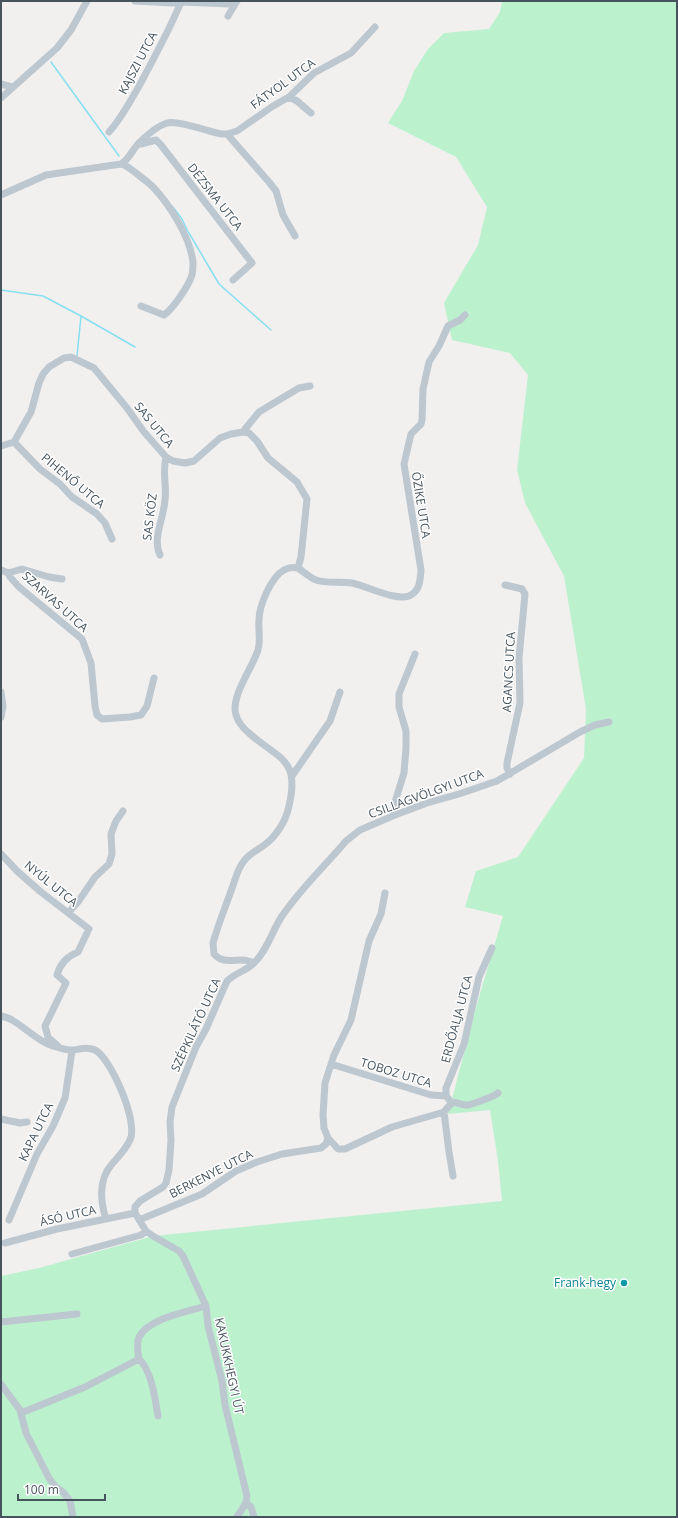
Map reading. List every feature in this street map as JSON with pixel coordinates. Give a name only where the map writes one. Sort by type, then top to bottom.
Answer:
[{"type":"street","points":[[1,98],[57,48],[71,30],[87,1]]},
{"type":"street","points":[[135,1],[230,4],[237,1]]},
{"type":"street","points":[[228,16],[237,1]]},
{"type":"street","name":"KAJSZI UTCA","points":[[109,132],[118,122],[146,72],[174,18],[180,2]]},
{"type":"street","name":"FÁTYOL UTCA","points":[[227,134],[237,131],[273,106],[289,97],[314,73],[351,53],[375,27]]},
{"type":"street","points":[[1,84],[12,87]]},
{"type":"street","points":[[289,97],[311,113]]},
{"type":"street","points":[[1,195],[46,175],[121,164],[145,137],[167,123],[190,126],[227,134],[269,182],[279,199],[283,215],[295,236]]},
{"type":"street","name":"DÉZSMA UTCA","points":[[137,145],[156,140],[252,263],[233,280]]},
{"type":"street","points":[[121,164],[153,186],[171,211],[185,235],[190,248],[193,263],[192,274],[180,296],[168,313],[164,315],[141,306]]},
{"type":"street","name":"ŐZIKE UTCA","points":[[298,568],[311,578],[317,580],[352,583],[394,596],[406,596],[418,589],[421,570],[404,464],[411,434],[421,424],[422,420],[423,389],[428,364],[439,346],[448,326],[460,320],[465,315]]},
{"type":"street","name":"SAS UTCA","points":[[14,442],[30,412],[43,374],[49,367],[64,358],[71,357],[94,368],[127,408],[144,432],[166,457],[180,463],[194,461],[220,438],[231,434],[246,432]]},
{"type":"street","points":[[254,963],[244,959],[225,961],[220,960],[214,954],[213,943],[238,870],[249,856],[272,838],[284,821],[289,806],[292,776],[282,757],[259,742],[243,727],[236,717],[235,702],[257,651],[260,638],[258,620],[270,586],[275,578],[284,570],[291,567],[298,568],[301,557],[307,500],[297,482],[273,463],[262,450],[257,441],[252,435],[246,432],[245,429],[258,412],[299,388],[310,386]]},
{"type":"street","points":[[1,446],[14,442]]},
{"type":"street","name":"PIHENŐ UTCA","points":[[14,442],[40,469],[60,484],[72,497],[97,514],[105,523],[112,539]]},
{"type":"street","name":"SAS KÖZ","points":[[160,555],[157,550],[158,536],[166,498],[164,475],[166,457]]},
{"type":"street","points":[[8,573],[22,569],[45,576],[62,579]]},
{"type":"street","name":"SZARVAS UTCA","points":[[1,570],[8,573],[19,587],[82,639],[91,663],[97,715],[102,719],[125,718],[141,715],[147,706],[154,678]]},
{"type":"street","name":"AGANCS UTCA","points":[[506,585],[524,590],[525,593],[519,658],[520,703],[507,763],[507,768],[510,774]]},
{"type":"street","points":[[395,815],[394,805],[404,773],[406,748],[406,731],[399,707],[399,694],[415,654]]},
{"type":"street","points":[[1,692],[3,699],[1,715]]},
{"type":"street","points":[[292,776],[330,721],[340,692]]},
{"type":"street","name":"CSILLAGVÖLGYI UTCA","points":[[254,963],[261,955],[285,912],[346,841],[360,830],[427,803],[485,785],[510,774],[580,732],[595,725],[609,722]]},
{"type":"street","points":[[69,912],[78,902],[95,877],[109,864],[112,854],[111,834],[116,821],[123,810]]},
{"type":"street","name":"NYÚL UTCA","points":[[1,854],[18,872],[41,892],[69,912],[88,931],[78,952],[71,955],[59,967],[57,975],[66,983],[46,1026],[48,1037],[59,1048]]},
{"type":"street","points":[[385,893],[381,914],[369,941],[351,1020],[331,1064],[325,1083],[323,1115],[324,1128],[328,1138],[338,1149],[345,1149],[392,1127],[444,1112],[452,1103],[458,1102],[469,1104],[494,1097],[498,1093]]},
{"type":"street","name":"ERDŐALJA UTCA","points":[[446,1096],[446,1088],[464,1044],[479,976],[492,948]]},
{"type":"street","name":"SZÉPKILÁTÓ UTCA","points":[[135,1213],[137,1204],[163,1187],[166,1183],[169,1170],[171,1140],[170,1122],[172,1108],[196,1047],[208,1025],[227,981],[231,977],[246,970],[254,963]]},
{"type":"street","points":[[1,1016],[12,1020],[42,1041],[52,1046],[72,1051],[80,1048],[94,1050],[100,1054],[117,1082],[124,1096],[132,1123],[131,1138],[108,1169],[103,1180],[101,1192],[106,1219]]},
{"type":"street","name":"KAPA UTCA","points":[[9,1220],[37,1154],[53,1126],[65,1098],[72,1051]]},
{"type":"street","name":"TOBOZ UTCA","points":[[331,1064],[431,1095],[446,1096],[452,1103]]},
{"type":"street","points":[[444,1112],[453,1176]]},
{"type":"street","points":[[1,1118],[27,1122]]},
{"type":"street","name":"BERKENYE UTCA","points":[[139,1220],[202,1194],[236,1171],[282,1154],[321,1148],[326,1144],[328,1138]]},
{"type":"street","points":[[72,1254],[141,1235],[146,1231],[135,1213]]},
{"type":"street","name":"ÁSÓ UTCA","points":[[5,1243],[57,1229],[135,1213]]},
{"type":"street","name":"KAKUKKHEGYI ÚT","points":[[146,1231],[179,1251],[183,1256],[206,1306],[208,1326],[222,1381],[225,1405],[247,1496],[246,1503]]},
{"type":"street","points":[[158,1416],[150,1380],[144,1364],[139,1359],[138,1342],[140,1336],[156,1322],[206,1306]]},
{"type":"street","points":[[1,1322],[77,1314]]},
{"type":"street","points":[[21,1413],[85,1387],[139,1359]]},
{"type":"street","points":[[1,1384],[21,1413],[26,1433],[49,1478],[70,1501],[73,1517]]},
{"type":"street","points":[[237,1517],[246,1503],[251,1507],[254,1517]]},
{"type":"green space","points":[[502,1],[677,1],[677,1517],[1,1517],[1,1276],[39,1268],[153,1236],[502,1201],[498,1161],[490,1110],[448,1114],[477,1004],[503,916],[465,907],[476,871],[518,857],[584,758],[586,709],[564,576],[525,503],[517,470],[528,375],[510,353],[452,340],[444,303],[478,245],[487,207],[456,157],[388,123],[402,101],[414,71],[428,49],[444,33],[489,29],[500,12]]},
{"type":"waterway","points":[[51,62],[119,156]]},
{"type":"waterway","points":[[172,206],[182,219],[188,232]]},
{"type":"waterway","points":[[189,233],[219,284],[271,330]]},
{"type":"waterway","points":[[1,290],[43,296],[135,347]]},
{"type":"waterway","points":[[77,356],[81,316]]},
{"type":"place","name":"Frank-hegy","points":[[624,1283]]}]
